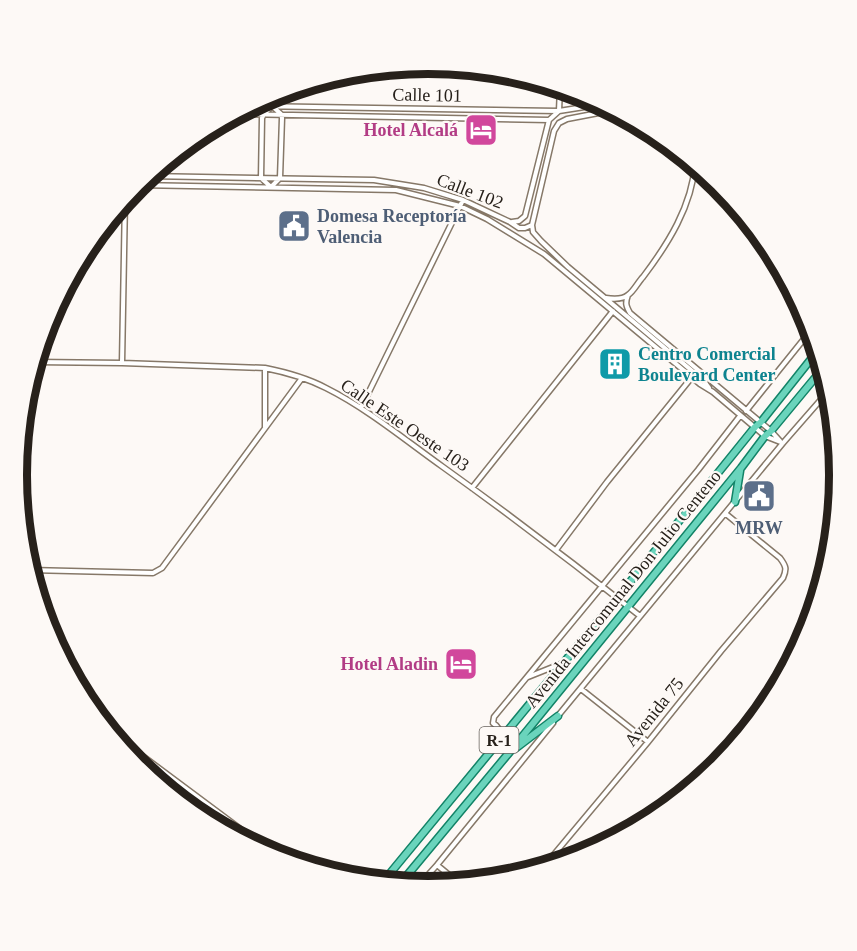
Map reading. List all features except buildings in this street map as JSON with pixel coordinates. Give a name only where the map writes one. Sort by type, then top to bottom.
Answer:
[{"type":"main road","name":"Avenida Intercomunal Don Julio Centeno","points":[[388,875],[812,358]]},
{"type":"main road","name":"Avenida Intercomunal Don Julio Centeno","points":[[406,876],[765,436],[817,376]]},
{"type":"main road","points":[[735,502],[741,468]]},
{"type":"main road","points":[[508,754],[558,716]]},
{"type":"street","points":[[510,222],[519,221],[525,216],[549,120],[559,111],[560,96]]},
{"type":"street","points":[[272,106],[262,118],[261,178],[271,187],[280,178],[281,114],[272,106]]},
{"type":"street","name":"Calle 101","points":[[273,106],[559,111],[586,107]]},
{"type":"street","points":[[380,108],[380,116]]},
{"type":"street","points":[[590,108],[591,114]]},
{"type":"street","points":[[504,118],[505,110]]},
{"type":"street","points":[[532,225],[554,131],[560,123],[571,117],[600,112]]},
{"type":"street","name":"Calle 101","points":[[253,114],[549,120]]},
{"type":"street","points":[[540,156],[546,164]]},
{"type":"street","points":[[694,174],[678,224],[656,260],[628,295],[626,307],[630,313],[783,443]]},
{"type":"street","name":"Calle 102","points":[[162,176],[374,180],[424,188],[463,200],[519,228],[532,225],[541,241],[568,267],[703,380],[713,392]]},
{"type":"street","name":"Calle 102","points":[[152,185],[396,190],[460,206],[487,219],[544,254],[765,436],[783,443]]},
{"type":"street","points":[[361,408],[463,200]]},
{"type":"street","points":[[122,363],[125,214]]},
{"type":"street","points":[[605,298],[618,299],[628,295]]},
{"type":"street","points":[[472,488],[613,311]]},
{"type":"street","points":[[746,411],[805,337]]},
{"type":"street","name":"Calle Este Oeste 103","points":[[44,362],[265,368],[302,378],[324,387],[361,408],[472,488],[640,616]]},
{"type":"street","points":[[265,368],[265,427]]},
{"type":"street","points":[[556,550],[607,482],[692,377]]},
{"type":"street","points":[[39,570],[153,573],[158,571],[302,378]]},
{"type":"street","name":"Avenida Intercomunal Don Julio Centeno","points":[[426,877],[822,398]]},
{"type":"street","name":"Avenida Intercomunal Don Julio Centeno","points":[[498,742],[500,730],[493,723],[493,719],[740,416]]},
{"type":"street","name":"Avenida 75","points":[[551,858],[783,578],[786,571],[780,558],[726,514]]},
{"type":"street","points":[[527,677],[564,662]]},
{"type":"street","points":[[581,688],[648,742]]},
{"type":"street","points":[[141,755],[246,833]]},
{"type":"street","points":[[437,865],[451,876]]},
{"type":"place","name":"Hotel Alcalá","points":[[481,130]]},
{"type":"place","name":"Domesa Receptoría Valencia","points":[[294,226]]},
{"type":"place","name":"Centro Comercial Boulevard Center","points":[[615,364]]},
{"type":"place","name":"MRW","points":[[759,496]]},
{"type":"place","name":"Hotel Aladin","points":[[461,664]]}]
